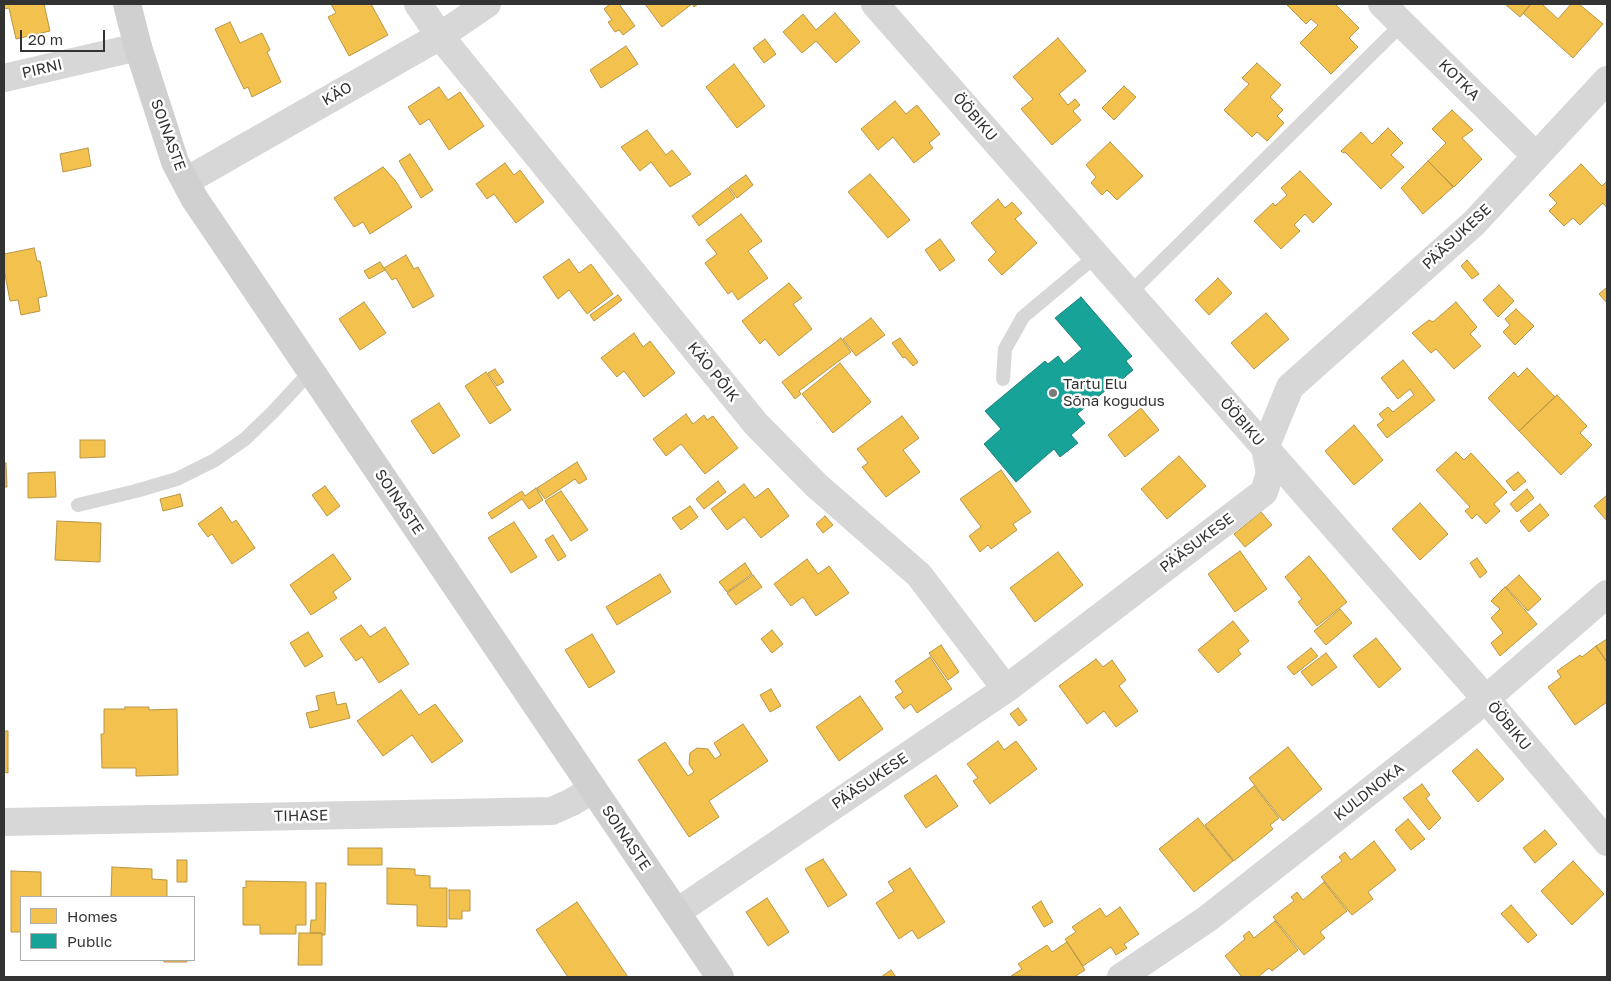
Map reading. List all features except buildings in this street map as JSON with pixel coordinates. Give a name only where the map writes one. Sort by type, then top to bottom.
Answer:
[{"type":"street","name":"SOINASTE","points":[[126,4],[138,47],[176,162],[194,198],[720,977]]},
{"type":"street","name":"KÄO PÕIK","points":[[418,4],[440,36],[756,424],[816,485],[919,575],[1006,689]]},
{"type":"street","name":"KÄO","points":[[186,181],[440,36],[487,4]]},
{"type":"street","name":"ÖÖBIKU","points":[[875,4],[1486,699],[1607,842]]},
{"type":"street","name":"KOTKA","points":[[1382,4],[1536,156]]},
{"type":"street","name":"PIRNI","points":[[4,78],[138,47]]},
{"type":"street","name":"PÄÄSUKESE","points":[[677,912],[1006,689],[1264,492],[1270,473],[1265,448],[1290,387],[1474,223],[1607,80]]},
{"type":"street","name":"KULDNOKA","points":[[1121,977],[1207,919],[1486,699],[1607,594]]},
{"type":"street","name":"TIHASE","points":[[4,822],[552,810],[572,802],[593,789]]},
{"type":"lane","points":[[1130,294],[1402,24]]},
{"type":"lane","points":[[1003,379],[1005,349],[1024,316],[1096,255]]},
{"type":"lane","points":[[78,504],[136,491],[176,479],[215,460],[245,439],[273,412],[310,371]]},
{"type":"place","name":"Tartu Elu Sõna kogudus","points":[[1053,393]]}]
